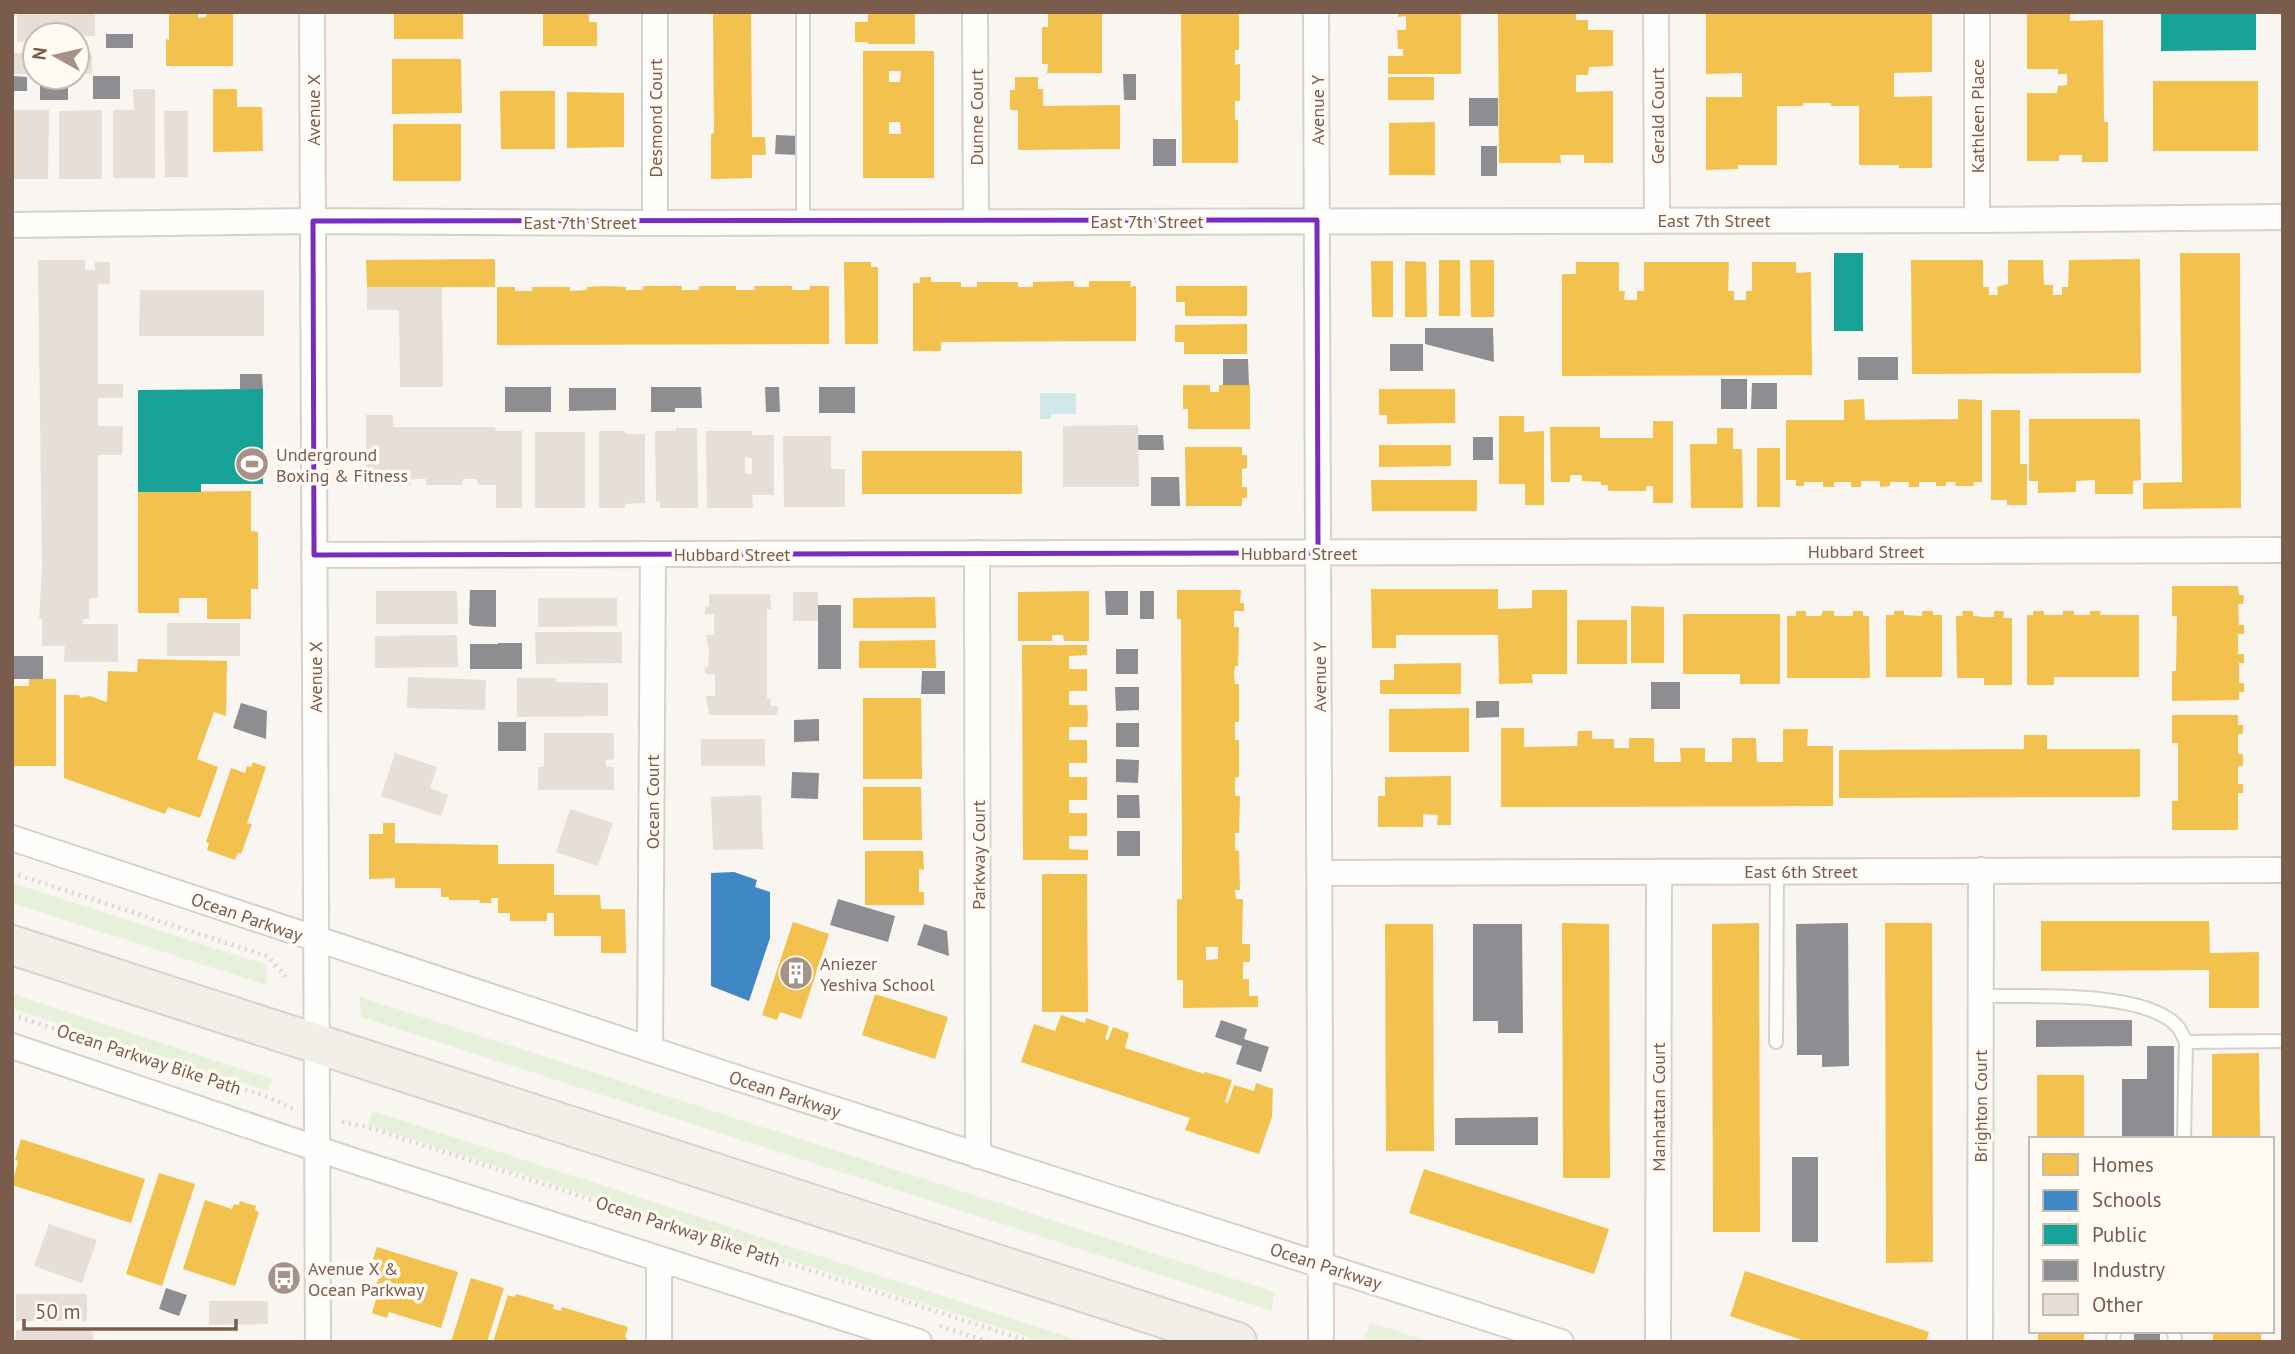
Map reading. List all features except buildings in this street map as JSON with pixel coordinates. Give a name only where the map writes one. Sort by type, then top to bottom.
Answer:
[{"type":"main road","points":[[12,945],[1237,1342]]},
{"type":"street","name":"Avenue X","points":[[312,12],[317,1342]]},
{"type":"street","name":"Desmond Court","points":[[655,12],[655,223]]},
{"type":"street","name":"Dunne Court","points":[[975,12],[976,221]]},
{"type":"street","name":"Avenue Y","points":[[1316,12],[1321,1342]]},
{"type":"street","name":"Gerald Court","points":[[1656,12],[1657,220]]},
{"type":"street","name":"Kathleen Place","points":[[1977,12],[1977,220]]},
{"type":"street","name":"East 7th Street","points":[[12,225],[313,221],[655,223],[2283,217]]},
{"type":"street","name":"Hubbard Street","points":[[314,555],[2283,551]]},
{"type":"street","name":"Parkway Court","points":[[978,553],[978,1156]]},
{"type":"street","name":"Ocean Court","points":[[650,1049],[653,554]]},
{"type":"street","name":"Ocean Parkway","points":[[12,838],[978,1156],[1561,1342]]},
{"type":"street","name":"Brighton Court","points":[[1980,1342],[1981,870]]},
{"type":"street","name":"East 6th Street","points":[[1320,873],[2283,870]]},
{"type":"street","name":"Manhattan Court","points":[[1658,1342],[1659,872]]},
{"type":"street","points":[[12,1046],[317,1149],[919,1342]]},
{"type":"street","points":[[659,1259],[659,1342]]},
{"type":"lane","points":[[803,12],[803,222]]},
{"type":"lane","points":[[1776,1042],[1777,871]]},
{"type":"lane","points":[[1981,996],[2095,999],[2138,1006],[2161,1014],[2177,1025],[2186,1042],[2184,1137]]},
{"type":"lane","points":[[2186,1042],[2283,1041]]},
{"type":"path","points":[[12,873],[267,956],[286,977]]},
{"type":"path","name":"Ocean Parkway Bike Path","points":[[12,1015],[265,1096],[284,1107]]},
{"type":"path","name":"Ocean Parkway Bike Path","points":[[344,1123],[381,1131],[1031,1342]]},
{"type":"highlighted area","points":[[1317,220],[1318,553],[314,555],[313,221]]},
{"type":"green space","points":[[12,883],[267,965],[266,985],[12,903]]},
{"type":"green space","points":[[12,994],[272,1079],[268,1091],[12,1008]]},
{"type":"green space","points":[[360,997],[1274,1292],[1272,1311],[361,1017]]},
{"type":"green space","points":[[373,1111],[1084,1342],[1044,1342],[368,1125]]},
{"type":"green space","points":[[1370,1322],[1430,1342],[1364,1341]]},
{"type":"water","points":[[1040,393],[1076,393],[1076,414],[1051,414],[1051,419],[1040,419]]},
{"type":"place","name":"Underground Boxing & Fitness","points":[[252,464]]},
{"type":"place","name":"Aniezer Yeshiva School","points":[[796,973]]},
{"type":"place","name":"Avenue X & Ocean Parkway","points":[[284,1278]]}]
